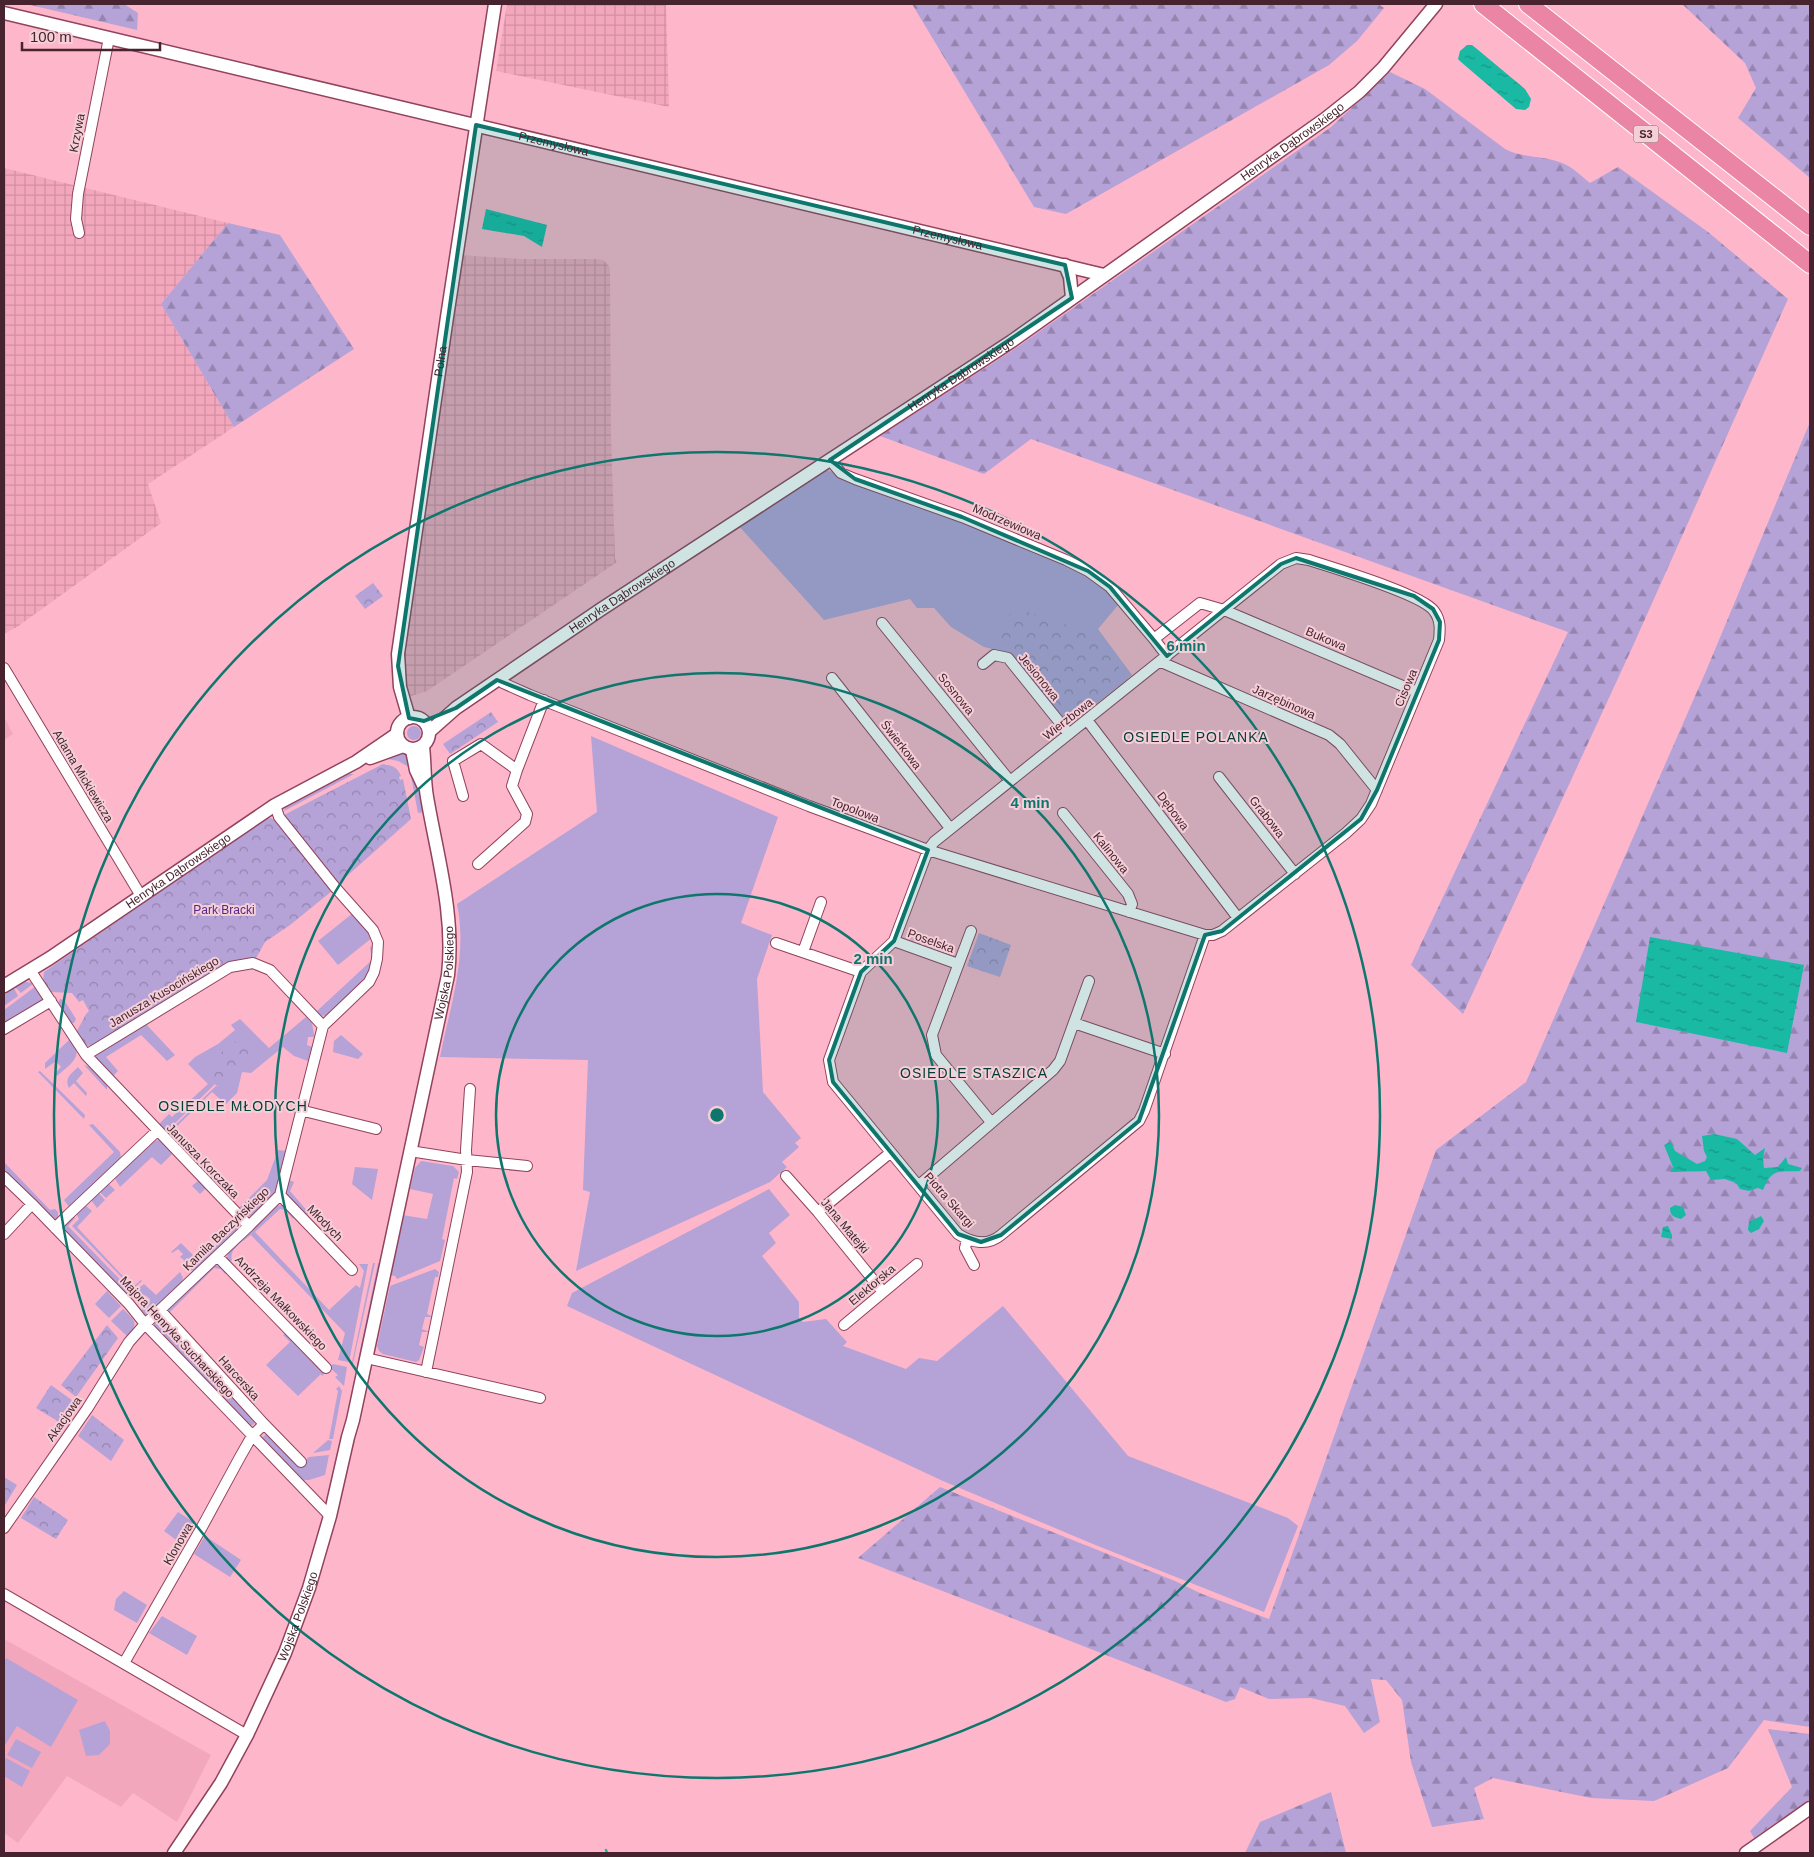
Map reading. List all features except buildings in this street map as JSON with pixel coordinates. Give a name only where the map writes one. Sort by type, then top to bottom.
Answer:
[{"type":"highway","name":"S3","points":[[1483,4],[1810,264]]},
{"type":"highway","name":"S3","points":[[1528,4],[1810,226]]},
{"type":"street","name":"Polna","points":[[409,718],[400,687],[398,654],[495,4]]},
{"type":"street","name":"Henryka Dąbrowskiego","points":[[427,726],[695,546],[1012,341],[1325,119],[1358,92],[1383,68],[1436,4]]},
{"type":"street","name":"Przemysłowa","points":[[4,13],[1065,265],[1104,276]]},
{"type":"street","name":"Krzywa","points":[[79,233],[76,219],[78,194],[109,38]]},
{"type":"street","points":[[1065,265],[1070,277],[1072,298]]},
{"type":"street","name":"Modrzewiowa","points":[[830,460],[841,473],[962,517],[1088,571],[1110,588],[1154,639],[1164,659]]},
{"type":"street","name":"Cisowa","points":[[1209,935],[1218,934],[1295,874],[1360,819],[1378,790],[1440,640],[1440,622],[1434,609],[1414,596],[1310,560],[1296,558],[1281,564],[1224,610]]},
{"type":"street","name":"Bukowa","points":[[1154,639],[1200,603],[1224,610],[1418,692]]},
{"type":"street","name":"Wierzbowa","points":[[928,850],[950,828],[1224,610]]},
{"type":"street","name":"Sosnowa","points":[[882,623],[1010,781]]},
{"type":"street","name":"Jesionowa","points":[[983,664],[994,654],[1008,658],[1069,734]]},
{"type":"street","name":"Jarzębinowa","points":[[1164,659],[1328,735],[1340,744],[1378,790]]},
{"type":"street","name":"Adama Mickiewicza","points":[[4,668],[141,896]]},
{"type":"street","name":"Świerkowa","points":[[832,678],[950,828]]},
{"type":"street","name":"Topolowa","points":[[499,679],[505,684],[544,700],[809,806],[928,850],[1209,935]]},
{"type":"street","points":[[478,864],[525,822],[527,814],[512,786],[544,700]]},
{"type":"street","points":[[409,718],[420,718],[427,726],[428,740],[409,744],[400,724],[409,718]]},
{"type":"street","name":"Dębowa","points":[[1087,720],[1238,918]]},
{"type":"street","name":"Henryka Dąbrowskiego","points":[[4,986],[275,805],[356,762],[409,744]]},
{"type":"street","name":"Wojska Polskiego","points":[[174,1853],[221,1783],[247,1735],[304,1605],[330,1516],[366,1358],[448,975],[450,956],[449,915],[426,794],[416,770],[409,744]]},
{"type":"street","points":[[463,796],[453,761],[481,744],[517,770]]},
{"type":"street","name":"Grabowa","points":[[1219,777],[1295,874]]},
{"type":"street","points":[[275,805],[279,816],[334,886],[373,930],[378,942],[378,959],[369,982],[323,1026]]},
{"type":"street","name":"Kalinowa","points":[[1063,813],[1128,894],[1132,904],[1129,912]]},
{"type":"street","name":"Piotra Skargi","points":[[928,850],[894,941],[860,972],[829,1060],[833,1082],[958,1234],[967,1240],[981,1242],[997,1239],[1139,1121],[1209,935]]},
{"type":"street","points":[[803,952],[821,902]]},
{"type":"street","points":[[971,931],[932,1035],[936,1055],[991,1122]]},
{"type":"street","name":"Poselska","points":[[894,941],[958,964]]},
{"type":"street","points":[[776,943],[860,972]]},
{"type":"street","name":"Janusza Kusocińskiego","points":[[86,1055],[230,967],[253,963],[270,970],[323,1026]]},
{"type":"street","name":"Janusza Korczaka","points":[[30,970],[86,1055],[249,1226]]},
{"type":"street","points":[[919,1185],[1053,1070],[1060,1061],[1089,981]]},
{"type":"street","points":[[4,1029],[51,1001]]},
{"type":"street","points":[[1074,1023],[1165,1054]]},
{"type":"street","name":"Kamila Baczyńskiego","points":[[145,1324],[280,1195],[300,1110],[323,1026]]},
{"type":"street","points":[[426,1372],[467,1172],[470,1090]]},
{"type":"street","points":[[300,1110],[376,1129]]},
{"type":"street","points":[[55,1228],[157,1130]]},
{"type":"street","points":[[410,1151],[467,1160],[527,1166]]},
{"type":"street","points":[[818,1212],[890,1153]]},
{"type":"street","name":"Jana Matejki","points":[[786,1176],[883,1292]]},
{"type":"street","name":"Majora Henryka Sucharskiego","points":[[4,1177],[129,1304],[145,1324],[330,1516]]},
{"type":"street","name":"Młodych","points":[[280,1195],[352,1270]]},
{"type":"street","points":[[4,1234],[32,1204]]},
{"type":"street","points":[[967,1240],[965,1248],[974,1265]]},
{"type":"street","name":"Andrzeja Małkowskiego","points":[[217,1256],[326,1368]]},
{"type":"street","name":"Elektorska","points":[[844,1325],[917,1264]]},
{"type":"street","name":"Harcerska","points":[[160,1310],[301,1462]]},
{"type":"street","name":"Akacjowa","points":[[4,1528],[87,1408],[129,1342],[145,1324]]},
{"type":"street","points":[[366,1358],[540,1398]]},
{"type":"street","name":"Klonowa","points":[[124,1663],[252,1436],[264,1424]]},
{"type":"street","points":[[4,1594],[247,1735]]},
{"type":"street","points":[[1746,1853],[1810,1808]]},
{"type":"highlighted area","points":[[476,125],[1065,265],[1072,298],[830,460],[855,479],[962,517],[1088,571],[1110,587],[1167,656],[1281,564],[1296,558],[1414,596],[1433,609],[1440,622],[1439,640],[1377,790],[1361,819],[1222,931],[1205,935],[1139,1121],[1001,1235],[981,1242],[958,1234],[890,1153],[833,1082],[829,1060],[861,972],[894,941],[928,850],[497,680],[456,708],[424,721],[409,718],[398,666]]},
{"type":"shaded area","points":[[507,4],[666,5],[669,107],[496,71]]},
{"type":"shaded area","points":[[4,168],[228,223],[161,304],[234,427],[148,484],[161,523],[17,627],[4,634]]},
{"type":"shaded area","points":[[456,255],[522,259],[596,259],[603,260],[609,266],[611,435],[615,559],[617,562],[427,691],[411,696],[400,687]]},
{"type":"shaded area","points":[[4,717],[13,734],[4,740]]},
{"type":"shaded area","points":[[4,1639],[211,1755],[177,1822],[133,1793],[121,1807],[67,1776],[18,1843],[4,1833]]},
{"type":"green space","points":[[26,4],[124,4],[138,13],[137,30]]},
{"type":"green space","points":[[912,4],[1378,4],[1384,8],[1357,41],[1329,65],[1066,214],[1034,207]]},
{"type":"green space","points":[[1682,4],[1810,4],[1810,178],[1738,118],[1756,88],[1745,63]]},
{"type":"green space","points":[[1390,72],[1425,89],[1505,149],[1512,152],[1562,163],[1573,169],[1590,183],[1618,167],[1708,232],[1788,299],[1632,648],[1463,1014],[1411,965],[1568,632],[1031,439],[984,474],[880,436],[1016,348],[1331,127]]},
{"type":"green space","points":[[228,223],[280,235],[354,349],[234,427],[161,304]]},
{"type":"green space","points":[[1810,422],[1810,1727],[1764,1720],[1728,1768],[1654,1801],[1591,1798],[1493,1778],[1474,1788],[1484,1819],[1432,1827],[1411,1762],[1402,1700],[1386,1680],[1371,1679],[1380,1722],[1364,1733],[1345,1706],[1311,1698],[1269,1699],[1240,1687],[1235,1699],[1226,1702],[858,1558],[940,1487],[1175,1581],[1202,1594],[1269,1619],[1436,1150],[1526,1082],[1706,671]]},
{"type":"green space","points":[[826,470],[931,509],[1062,562],[1099,584],[1119,604],[1098,629],[1132,675],[1068,726],[1012,654],[984,647],[951,627],[934,608],[917,608],[910,599],[824,620],[738,525]]},
{"type":"green space","points":[[373,583],[383,596],[365,609],[355,596]]},
{"type":"green space","points":[[1016,608],[1091,633],[1128,679],[1068,726],[994,631]]},
{"type":"green space","points":[[491,712],[498,722],[450,754],[443,744]]},
{"type":"green space","points":[[411,726],[417,726],[421,733],[417,740],[411,740],[407,736],[407,730]]},
{"type":"green space","points":[[591,736],[778,817],[741,923],[772,935],[757,979],[763,1092],[801,1138],[795,1143],[799,1147],[782,1162],[787,1167],[770,1182],[576,1271],[590,1192],[583,1190],[588,1060],[440,1057],[453,1000],[459,962],[460,923],[457,904],[597,812]]},
{"type":"green space","points":[[402,752],[408,757],[412,767],[388,759],[386,756]]},
{"type":"green space","points":[[383,764],[396,768],[401,776],[399,777],[400,780],[403,779],[411,819],[338,884],[284,815]]},
{"type":"green space","points":[[349,774],[354,774],[284,811],[285,808]]},
{"type":"green space","points":[[414,775],[425,812],[418,813],[411,776]]},
{"type":"green space","name":"Park Bracki","points":[[271,818],[276,821],[332,891],[290,925],[265,942],[255,960],[240,960],[226,966],[93,1046],[85,1045],[77,1035],[77,1031],[89,1011],[83,1000],[79,1002],[72,993],[50,992],[43,980],[44,972],[237,838]]},
{"type":"green space","points":[[353,913],[373,937],[338,965],[318,941]]},
{"type":"green space","points":[[979,933],[1011,945],[1000,977],[967,966]]},
{"type":"green space","points":[[374,946],[372,965],[363,981],[326,1016],[317,1015],[310,1011],[313,1008],[317,1011],[372,960],[370,947]]},
{"type":"green space","points":[[25,982],[34,983],[21,993],[15,987]]},
{"type":"green space","points":[[36,986],[43,997],[42,1003],[4,1024],[4,1010]]},
{"type":"green space","points":[[14,988],[18,996],[4,1006],[4,994]]},
{"type":"green space","points":[[60,999],[64,1000],[76,1019],[74,1023],[70,1023],[58,1003]]},
{"type":"green space","points":[[306,1017],[312,1023],[314,1035],[314,1037],[308,1037],[307,1045],[312,1047],[308,1061],[294,1056],[283,1047],[251,1073],[242,1072],[237,1093],[226,1104],[212,1092],[168,1135],[167,1133],[216,1086],[218,1087],[210,1066],[209,1076],[215,1084],[166,1132],[158,1125],[169,1114],[172,1117],[208,1084],[188,1064],[195,1057],[218,1044],[235,1030],[231,1025],[240,1019],[269,1048]]},
{"type":"green space","points":[[145,1023],[175,1055],[167,1061],[141,1035],[106,1057],[118,1071],[112,1077],[95,1058],[96,1054]]},
{"type":"green space","points":[[341,1035],[363,1054],[358,1059],[333,1052],[334,1041]]},
{"type":"green space","points":[[240,1039],[248,1040],[253,1049],[252,1054],[218,1087],[210,1080],[207,1072],[221,1052]]},
{"type":"green space","points":[[69,1040],[74,1045],[76,1055],[71,1064],[57,1076],[55,1073],[61,1067],[56,1061],[45,1069],[45,1063]]},
{"type":"green space","points":[[84,1065],[90,1067],[107,1084],[107,1090]]},
{"type":"green space","points":[[78,1067],[83,1073],[76,1081],[87,1093],[86,1096],[74,1083],[69,1088],[68,1085],[69,1076]]},
{"type":"green space","points":[[40,1071],[85,1115],[84,1119],[38,1072]]},
{"type":"green space","points":[[93,1124],[120,1152],[121,1159],[70,1208],[64,1200],[114,1152],[89,1125]]},
{"type":"green space","points":[[158,1140],[173,1153],[161,1165],[152,1157],[120,1187],[114,1177],[152,1142]]},
{"type":"green space","points":[[278,1150],[287,1151],[277,1191],[252,1216],[247,1216],[238,1209],[267,1180]]},
{"type":"green space","points":[[421,1161],[453,1166],[459,1172],[457,1179],[454,1178],[442,1239],[445,1240],[440,1261],[397,1279],[395,1276],[390,1275],[402,1215],[427,1219],[433,1194],[410,1189],[415,1168]]},
{"type":"green space","points":[[4,1162],[50,1210],[55,1209],[58,1212],[58,1218],[50,1219],[4,1172]]},
{"type":"green space","points":[[355,1167],[378,1169],[372,1200],[352,1184]]},
{"type":"green space","points":[[199,1180],[206,1188],[200,1194],[192,1186]]},
{"type":"green space","points":[[289,1180],[294,1182],[290,1191],[309,1213],[306,1216],[287,1195],[286,1191]]},
{"type":"green space","points":[[108,1183],[115,1190],[106,1198],[99,1191]]},
{"type":"green space","points":[[769,1189],[790,1215],[769,1233],[776,1243],[762,1256],[799,1302],[799,1318],[803,1322],[826,1319],[847,1342],[843,1346],[906,1369],[919,1358],[937,1361],[1003,1306],[1128,1456],[1288,1518],[1298,1526],[1264,1612],[1093,1544],[943,1481],[567,1306],[572,1293]]},
{"type":"green space","points":[[98,1192],[105,1200],[97,1208],[91,1200]]},
{"type":"green space","points":[[85,1205],[92,1211],[77,1227],[133,1287],[142,1281],[133,1289],[72,1226],[79,1219],[76,1213]]},
{"type":"green space","points":[[276,1206],[285,1206],[295,1216],[293,1219],[285,1210],[280,1209],[255,1232],[329,1310],[356,1285],[360,1288],[364,1271],[359,1264],[368,1264],[349,1362],[338,1360],[345,1333],[251,1235],[234,1249],[231,1256],[232,1260],[229,1263],[228,1261],[229,1250]]},
{"type":"green space","points":[[74,1216],[75,1218],[68,1226],[134,1294],[129,1299],[62,1228]]},
{"type":"green space","points":[[234,1217],[239,1224],[238,1231],[196,1270],[190,1271],[186,1268],[184,1260],[180,1257],[183,1254],[178,1249],[171,1252],[181,1243],[200,1262],[233,1229],[228,1223]]},
{"type":"green space","points":[[373,1263],[375,1263],[352,1363]]},
{"type":"green space","points":[[378,1263],[381,1263],[352,1399],[350,1399]]},
{"type":"green space","points":[[213,1265],[222,1266],[227,1272],[225,1274],[221,1269],[214,1268],[170,1312],[166,1312],[167,1309]]},
{"type":"green space","points":[[435,1269],[439,1272],[438,1277],[435,1277],[427,1314],[433,1317],[425,1317],[422,1329],[430,1332],[422,1332],[419,1345],[424,1347],[419,1360],[416,1362],[383,1354],[377,1346],[390,1286]]},
{"type":"green space","points":[[180,1272],[183,1278],[182,1283],[150,1314],[144,1315],[140,1311],[150,1302],[150,1299],[145,1295],[142,1297],[135,1291],[144,1284],[156,1295]]},
{"type":"green space","points":[[107,1291],[121,1306],[109,1318],[95,1304]]},
{"type":"green space","points":[[123,1309],[134,1322],[134,1328],[128,1337],[111,1321]]},
{"type":"green space","points":[[161,1320],[254,1417],[254,1424],[250,1426],[154,1327],[153,1323]]},
{"type":"green space","points":[[107,1325],[118,1338],[76,1397],[61,1385]]},
{"type":"green space","points":[[286,1333],[325,1373],[322,1376],[321,1374],[298,1396],[266,1365],[290,1342],[283,1335]]},
{"type":"green space","points":[[333,1364],[347,1367],[344,1386],[335,1377],[338,1375],[329,1367]]},
{"type":"green space","points":[[51,1385],[73,1401],[59,1422],[36,1408]]},
{"type":"green space","points":[[339,1386],[342,1391],[333,1439],[329,1439],[338,1391],[336,1389]]},
{"type":"green space","points":[[92,1415],[124,1440],[111,1461],[78,1436]]},
{"type":"green space","points":[[267,1433],[299,1465],[309,1457],[329,1455],[325,1475],[303,1482],[262,1438]]},
{"type":"green space","points":[[328,1440],[332,1441],[330,1450],[313,1453]]},
{"type":"green space","points":[[4,1477],[17,1485],[5,1505],[4,1505]]},
{"type":"green space","points":[[34,1497],[68,1520],[56,1539],[21,1518]]},
{"type":"green space","points":[[178,1512],[195,1523],[183,1545],[164,1531]]},
{"type":"green space","points":[[205,1536],[241,1560],[230,1577],[194,1554]]},
{"type":"green space","points":[[124,1591],[147,1605],[137,1623],[114,1610],[116,1599]]},
{"type":"green space","points":[[162,1616],[197,1636],[187,1655],[149,1633]]},
{"type":"green space","points":[[6,1658],[78,1700],[51,1747],[17,1726],[4,1747],[4,1662]]},
{"type":"green space","points":[[105,1721],[110,1731],[110,1744],[99,1755],[86,1756],[79,1730]]},
{"type":"green space","points":[[1768,1729],[1810,1734],[1810,1799],[1754,1838],[1750,1831],[1792,1787]]},
{"type":"green space","points":[[16,1739],[41,1752],[32,1768],[7,1755]]},
{"type":"green space","points":[[6,1758],[30,1771],[22,1787],[4,1776],[4,1761]]},
{"type":"green space","points":[[1331,1792],[1346,1853],[1245,1853],[1260,1822]]},
{"type":"water","points":[[1467,45],[1472,45],[1525,89],[1531,99],[1529,107],[1525,110],[1516,109],[1458,59],[1460,51]]},
{"type":"water","points":[[486,209],[547,225],[542,247],[524,236],[482,229]]},
{"type":"water","points":[[1650,937],[1804,965],[1787,1053],[1636,1022]]},
{"type":"water","points":[[1714,1134],[1737,1139],[1755,1155],[1765,1148],[1764,1168],[1778,1167],[1786,1157],[1788,1164],[1802,1168],[1800,1171],[1777,1173],[1769,1178],[1763,1190],[1758,1188],[1749,1191],[1740,1189],[1736,1183],[1725,1179],[1711,1180],[1706,1171],[1670,1172],[1673,1167],[1664,1145],[1671,1142],[1675,1151],[1697,1164],[1705,1161],[1707,1157],[1704,1151],[1702,1136]]},
{"type":"water","points":[[1675,1205],[1683,1207],[1686,1215],[1681,1219],[1674,1217],[1671,1213],[1670,1208]]},
{"type":"water","points":[[1761,1216],[1764,1221],[1759,1229],[1751,1233],[1748,1230],[1749,1222]]},
{"type":"water","points":[[1668,1226],[1672,1239],[1661,1237],[1663,1227]]},
{"type":"district","name":"OSIEDLE POLANKA","points":[[1196,737]]},
{"type":"district","name":"OSIEDLE STASZICA","points":[[974,1073]]},
{"type":"district","name":"OSIEDLE MŁODYCH","points":[[233,1106]]}]
